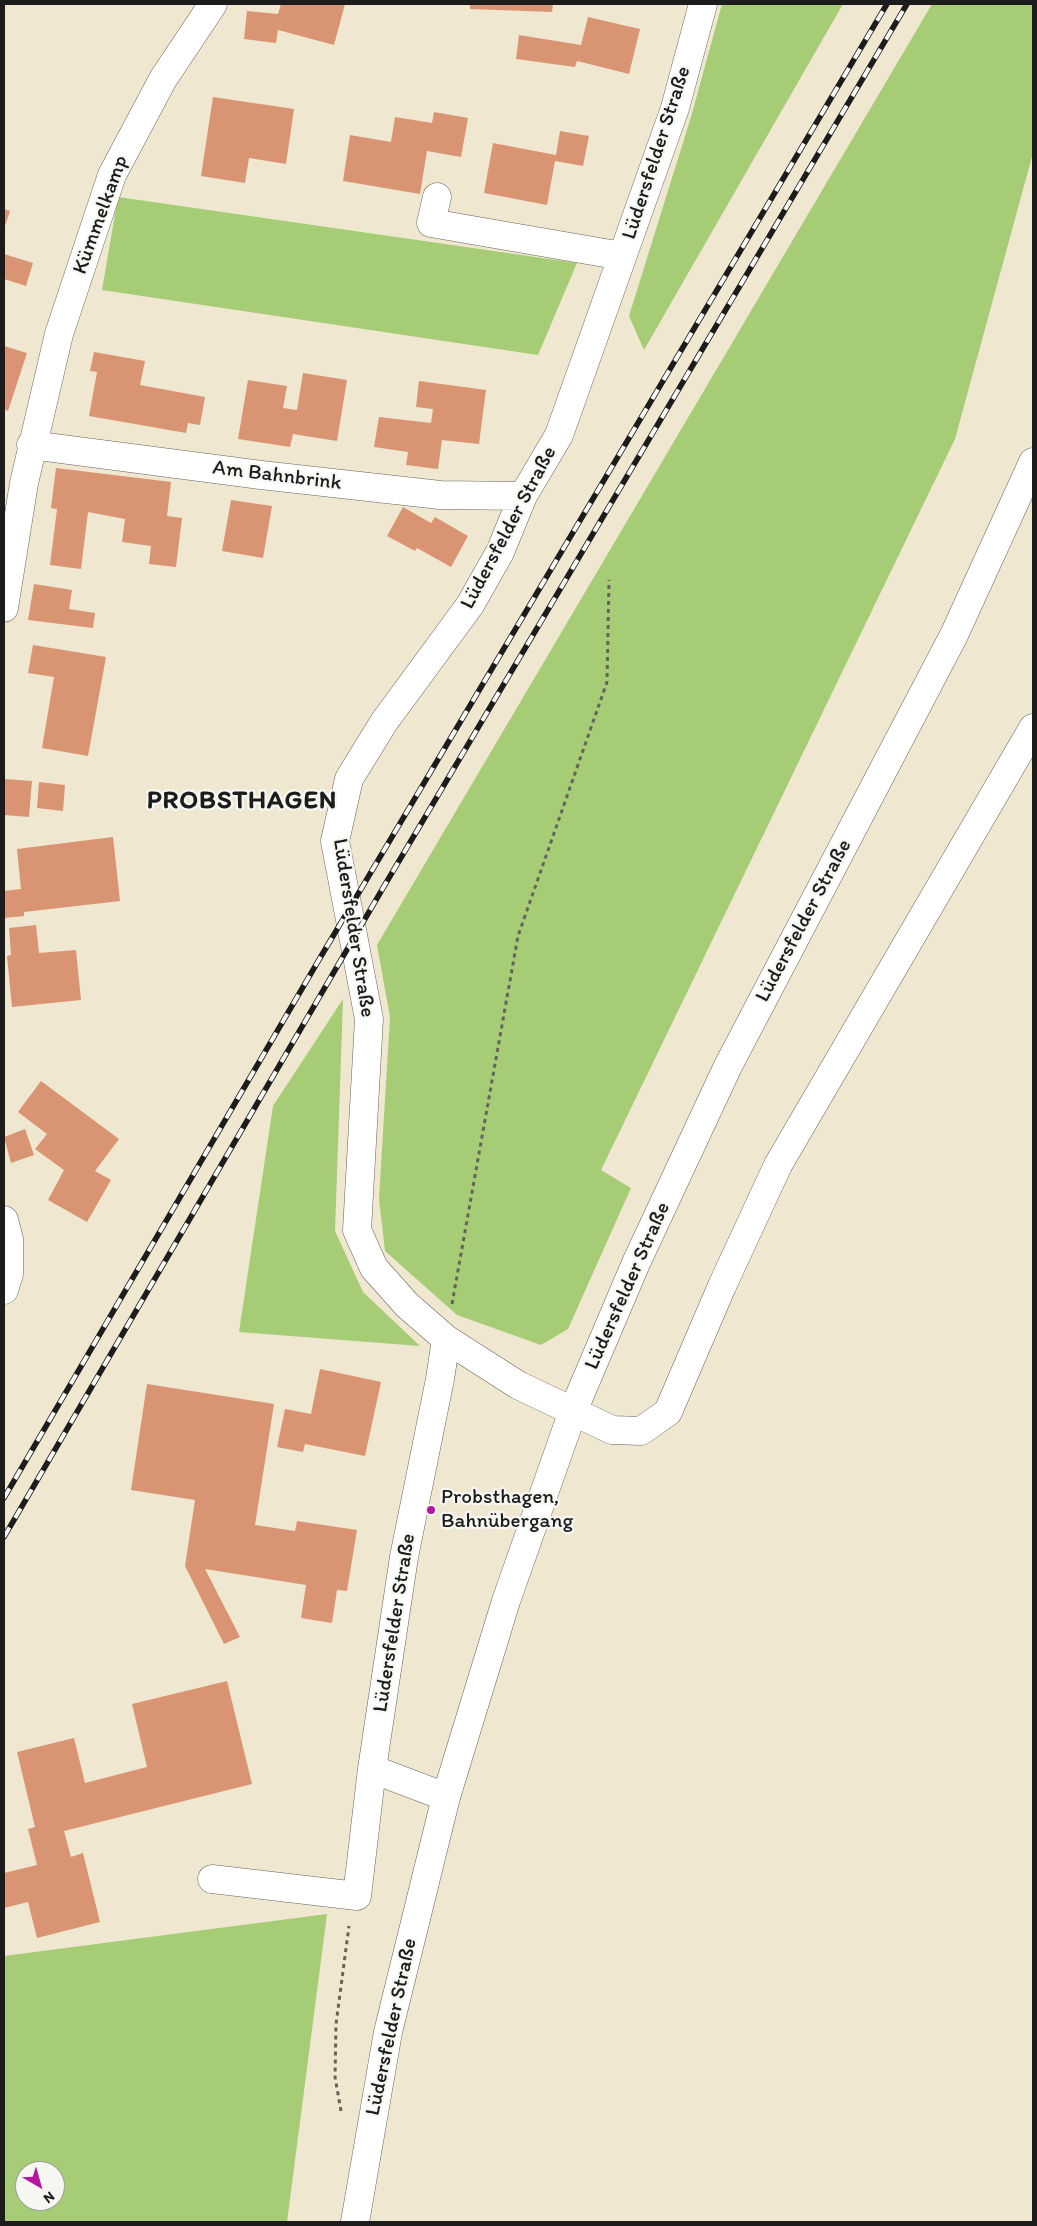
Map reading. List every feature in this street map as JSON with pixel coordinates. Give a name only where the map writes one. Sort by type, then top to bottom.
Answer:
[{"type":"street","name":"Kümmelkamp","points":[[4,608],[14,484],[32,445],[59,334],[112,175],[163,79],[213,4]]},
{"type":"street","name":"Lüdersfelder Straße","points":[[357,1896],[372,1769],[404,1557],[440,1379],[446,1339],[407,1305],[374,1268],[357,1230],[369,1019],[335,841],[349,779],[384,722],[470,605],[500,552],[523,496],[558,435],[675,108],[703,4]]},
{"type":"street","points":[[437,197],[432,223],[622,256]]},
{"type":"street","name":"Am Bahnbrink","points":[[32,445],[261,475],[440,495],[523,496]]},
{"type":"street","name":"Lüdersfelder Straße","points":[[355,2222],[388,2032],[446,1796],[506,1601],[573,1411],[636,1263],[728,1066],[954,635],[1033,462]]},
{"type":"street","points":[[446,1339],[518,1385],[612,1430],[641,1431],[668,1412],[722,1286],[778,1165],[1033,728]]},
{"type":"street","points":[[4,1220],[9,1239],[8,1274],[4,1290]]},
{"type":"street","points":[[372,1769],[446,1796]]},
{"type":"street","points":[[212,1879],[357,1896]]},
{"type":"path","points":[[446,1339],[483,1141],[518,936],[607,682],[609,580]]},
{"type":"path","points":[[341,2113],[335,2077],[336,2024],[348,1930],[357,1896]]},
{"type":"green space","points":[[722,4],[843,4],[644,350],[629,316],[691,117]]},
{"type":"green space","points":[[932,4],[1033,4],[1033,153],[955,439],[601,1170],[631,1188],[568,1329],[541,1345],[457,1315],[385,1251],[379,1199],[390,1017],[377,945]]},
{"type":"green space","points":[[118,197],[577,263],[538,355],[102,290]]},
{"type":"green space","points":[[343,999],[335,1231],[363,1292],[420,1346],[239,1332],[273,1106]]},
{"type":"green space","points":[[327,1914],[287,2222],[4,2222],[4,1956]]},
{"type":"building","points":[[281,4],[345,4],[334,45],[278,30],[276,43],[244,39],[247,11],[278,14]]},
{"type":"building","points":[[470,4],[553,4],[552,12],[470,9]]},
{"type":"building","points":[[588,17],[640,29],[629,74],[577,61],[575,67],[516,59],[519,35],[581,45]]},
{"type":"building","points":[[213,97],[294,109],[286,164],[249,158],[245,183],[201,176]]},
{"type":"building","points":[[434,112],[468,118],[461,157],[427,151],[420,194],[343,181],[350,135],[391,142],[395,117],[432,123]]},
{"type":"building","points":[[560,131],[589,136],[583,166],[555,161],[547,205],[484,193],[493,143],[556,155]]},
{"type":"building","points":[[4,209],[10,211],[4,229]]},
{"type":"building","points":[[4,254],[33,263],[26,286],[4,279]]},
{"type":"building","points":[[4,346],[27,353],[8,411],[4,409]]},
{"type":"building","points":[[94,352],[145,361],[140,385],[205,397],[200,425],[188,423],[186,433],[89,416],[97,372],[90,371]]},
{"type":"building","points":[[303,373],[347,380],[337,441],[293,434],[290,447],[238,439],[248,380],[287,386],[283,408],[297,410]]},
{"type":"building","points":[[419,381],[486,390],[479,444],[442,440],[438,469],[406,465],[408,452],[374,447],[379,417],[431,423],[433,409],[416,407]]},
{"type":"building","points":[[56,468],[171,482],[167,516],[182,518],[176,567],[149,564],[151,546],[122,542],[125,519],[88,512],[81,569],[50,565],[57,509],[51,508]]},
{"type":"building","points":[[231,500],[272,506],[263,558],[222,551]]},
{"type":"building","points":[[403,507],[431,523],[435,517],[468,536],[451,567],[417,548],[415,551],[387,536]]},
{"type":"building","points":[[34,584],[72,590],[69,609],[95,613],[93,628],[28,620]]},
{"type":"building","points":[[33,645],[106,657],[88,756],[42,748],[54,677],[28,673]]},
{"type":"building","points":[[4,779],[32,781],[29,817],[4,815]]},
{"type":"building","points":[[39,782],[65,785],[63,811],[37,808]]},
{"type":"building","points":[[113,837],[120,901],[24,912],[24,916],[4,918],[4,891],[21,889],[17,849]]},
{"type":"building","points":[[36,925],[39,953],[76,950],[81,1000],[12,1007],[7,956],[11,955],[9,928]]},
{"type":"building","points":[[41,1081],[119,1139],[95,1171],[111,1180],[87,1222],[48,1200],[64,1170],[35,1149],[47,1134],[18,1112]]},
{"type":"building","points":[[25,1129],[34,1155],[11,1163],[4,1137]]},
{"type":"building","points":[[320,1369],[381,1382],[365,1456],[305,1444],[303,1452],[277,1447],[285,1409],[311,1414]]},
{"type":"building","points":[[147,1384],[274,1404],[255,1525],[295,1531],[297,1521],[357,1530],[347,1591],[337,1590],[332,1623],[301,1618],[306,1585],[205,1569],[240,1637],[224,1644],[185,1566],[195,1500],[131,1490]]},
{"type":"building","points":[[227,1681],[252,1784],[64,1831],[71,1857],[83,1853],[100,1922],[37,1938],[28,1902],[4,1908],[4,1873],[37,1865],[28,1829],[35,1827],[17,1752],[74,1738],[85,1783],[147,1767],[132,1704]]},
{"type":"railway","points":[[4,1498],[320,958],[887,4]]},
{"type":"railway","points":[[4,1537],[383,888],[907,4]]},
{"type":"place","name":"Probsthagen, Bahnübergang","points":[[431,1510]]},
{"type":"district","name":"PROBSTHAGEN","points":[[242,801]]}]
